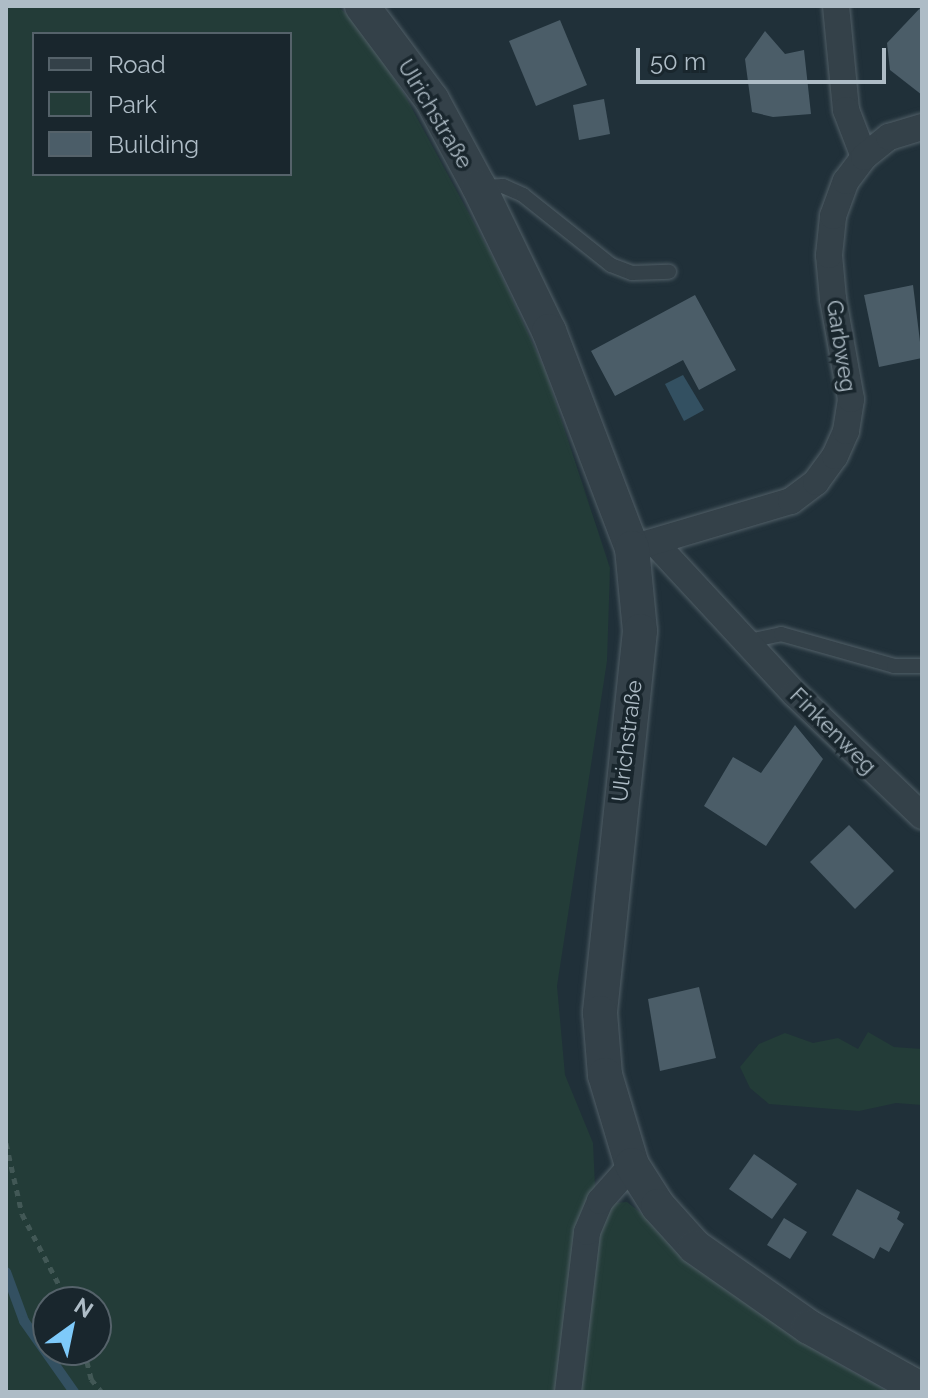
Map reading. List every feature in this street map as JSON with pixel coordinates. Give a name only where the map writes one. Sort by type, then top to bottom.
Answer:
[{"type":"street","name":"Ulrichstraße","points":[[362,6],[432,100],[479,187],[644,546],[640,631],[600,1013],[605,1075],[632,1165],[658,1206],[695,1247],[809,1327],[922,1390]]},
{"type":"street","points":[[836,6],[846,110],[864,157]]},
{"type":"street","name":"Garbweg","points":[[644,546],[791,501],[816,482],[835,456],[846,431],[851,399],[833,299],[831,242],[846,181],[864,157],[889,137],[922,127]]},
{"type":"street","name":"Finkenweg","points":[[644,546],[749,641],[795,694],[922,816]]},
{"type":"street","points":[[568,1392],[587,1232],[600,1201],[632,1165]]},
{"type":"lane","points":[[479,187],[503,186],[523,195],[611,265],[632,273],[669,272]]},
{"type":"lane","points":[[749,641],[781,634],[894,666],[922,666]]},
{"type":"path","points":[[6,1143],[22,1214],[60,1286]]},
{"type":"path","points":[[88,1366],[91,1379],[102,1392]]},
{"type":"green space","points":[[6,6],[337,6],[355,21],[403,92],[493,258],[545,370],[610,568],[607,661],[557,986],[565,1075],[593,1143],[595,1186],[615,1203],[627,1202],[818,1352],[889,1392],[6,1392]]},
{"type":"green space","points":[[868,1032],[894,1047],[922,1049],[922,1105],[896,1103],[859,1111],[769,1104],[750,1088],[740,1067],[759,1044],[785,1033],[813,1043],[838,1038],[858,1049]]},
{"type":"water","points":[[683,375],[704,410],[684,421],[665,384]]},
{"type":"building","points":[[922,6],[922,95],[890,70],[887,43]]},
{"type":"building","points":[[560,20],[587,85],[536,106],[509,41]]},
{"type":"building","points":[[765,31],[785,54],[804,50],[811,114],[773,117],[752,112],[745,59]]},
{"type":"building","points":[[604,99],[610,134],[579,140],[573,105]]},
{"type":"building","points":[[913,285],[922,358],[879,367],[864,295]]},
{"type":"building","points":[[695,295],[736,370],[699,390],[683,360],[615,396],[591,351]]},
{"type":"building","points":[[795,725],[823,759],[766,846],[704,806],[733,757],[761,773]]},
{"type":"building","points":[[849,825],[894,871],[855,909],[810,862]]},
{"type":"building","points":[[699,987],[716,1058],[660,1071],[648,999]]},
{"type":"building","points":[[754,1154],[797,1184],[772,1219],[729,1189]]},
{"type":"building","points":[[857,1189],[900,1212],[897,1219],[904,1224],[889,1252],[880,1247],[874,1259],[832,1235]]},
{"type":"building","points":[[784,1218],[807,1232],[790,1259],[767,1245]]},
{"type":"waterway","points":[[6,1272],[24,1321],[74,1392]]}]
